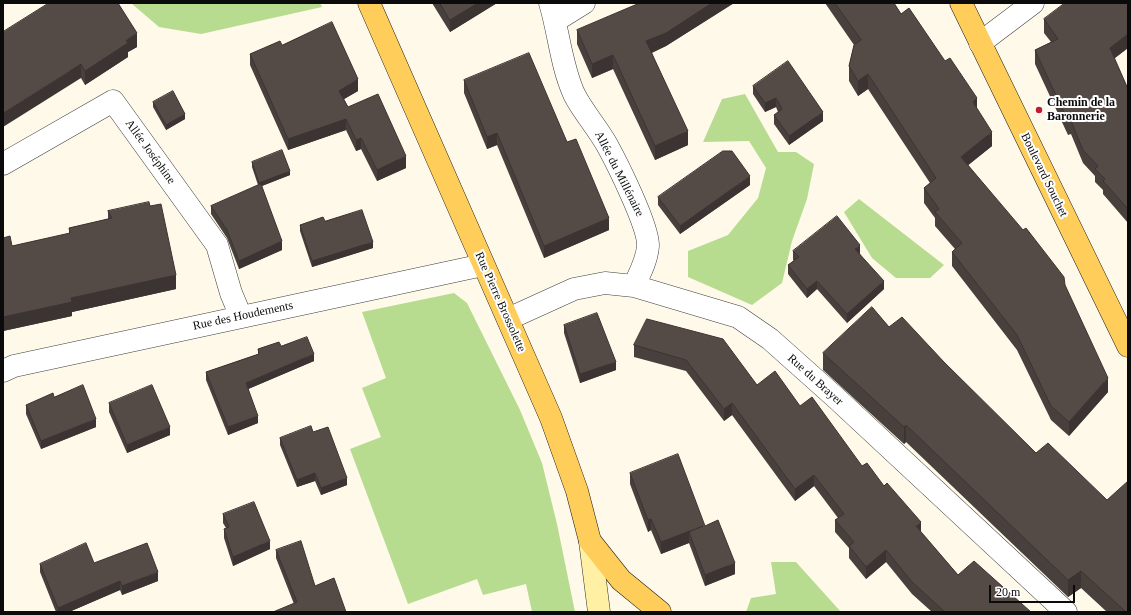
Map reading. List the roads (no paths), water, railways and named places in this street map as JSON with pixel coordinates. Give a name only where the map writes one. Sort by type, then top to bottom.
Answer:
[{"type":"main road","name":"Rue Pierre Brossolette","points":[[369,3],[551,418],[577,491],[590,541]]},
{"type":"main road","name":"Boulevard Souchet","points":[[961,3],[1128,346]]},
{"type":"main road","points":[[590,541],[621,580],[660,612]]},
{"type":"street","name":"Allée du Millénaire","points":[[584,3],[552,12],[562,58],[574,94],[607,145],[643,222],[648,244],[644,265],[634,286]]},
{"type":"street","points":[[980,43],[1033,3]]},
{"type":"street","name":"Allée Joséphine","points":[[3,164],[113,101],[217,245],[231,293],[241,316]]},
{"type":"street","name":"Rue des Houdements","points":[[3,371],[14,366],[483,265]]},
{"type":"street","name":"Rue du Brayer","points":[[508,319],[574,289],[605,282],[634,286],[738,317],[770,339],[841,402],[1066,612]]},
{"type":"street","name":"Rue Pierre Brossolette","points":[[590,541],[599,612]]},
{"type":"place","name":"Chemin de la Baronnerie","points":[[1039,110]]}]
